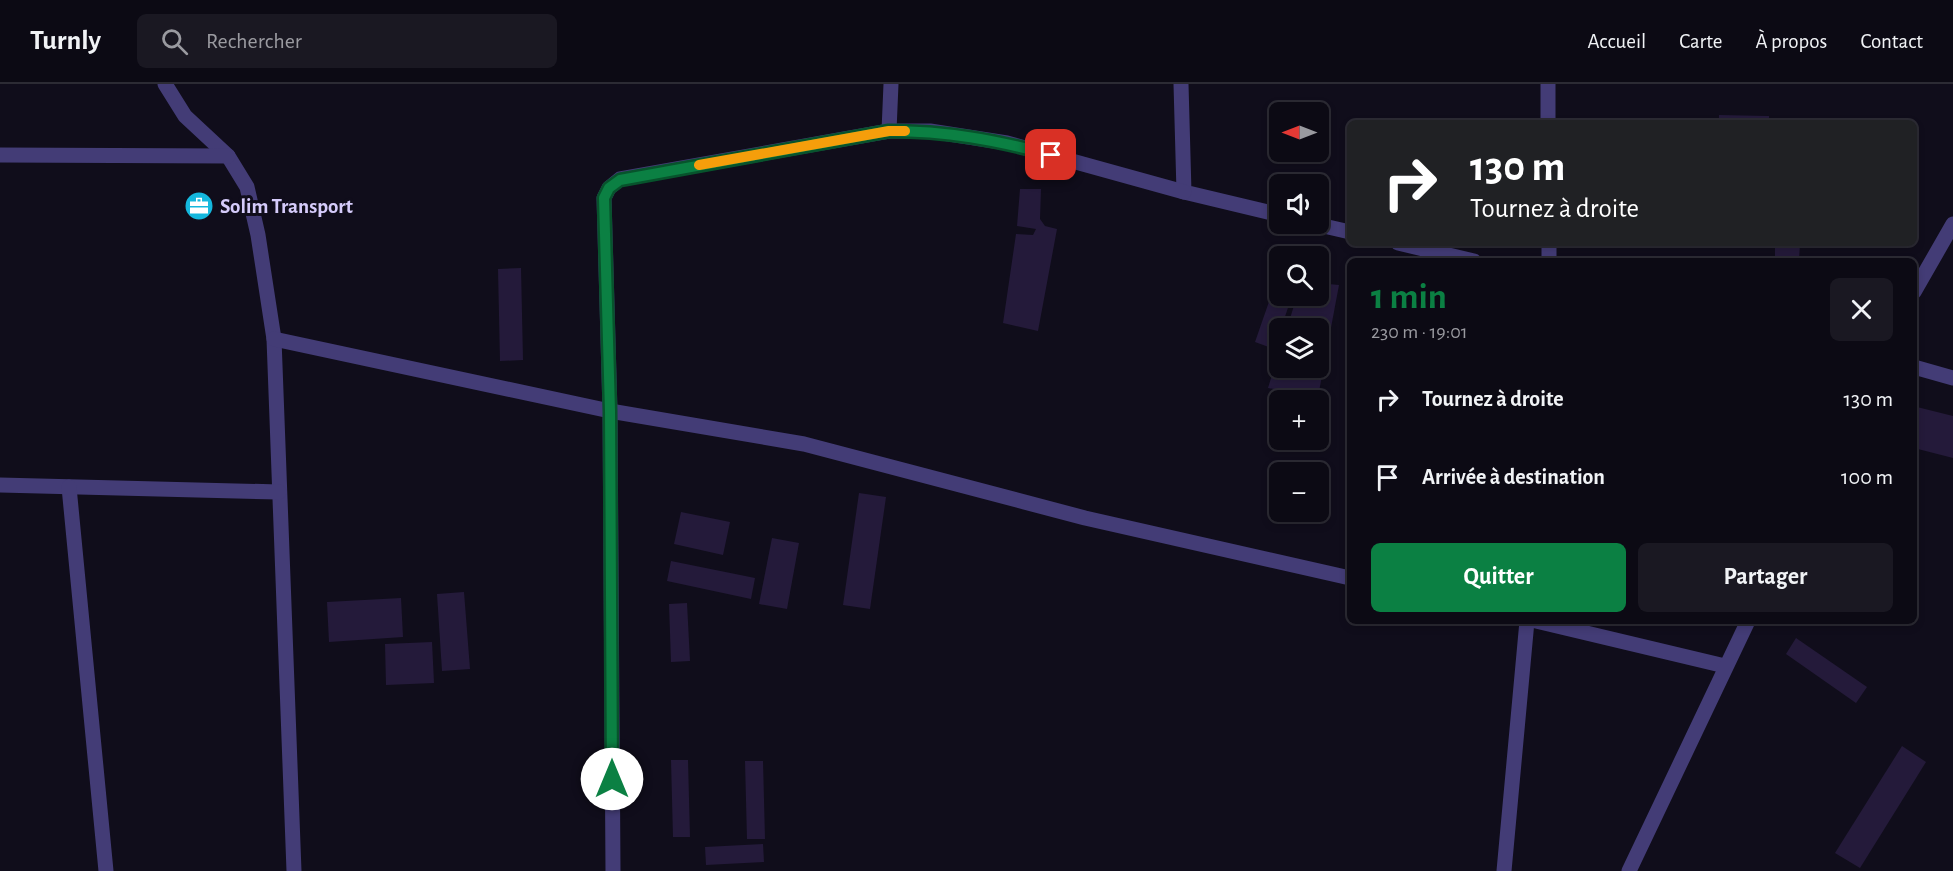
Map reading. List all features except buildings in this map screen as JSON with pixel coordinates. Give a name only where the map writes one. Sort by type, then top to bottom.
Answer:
[{"type":"street","points":[[165,84],[184,116],[228,156],[247,187],[258,235],[274,339],[294,871]]},
{"type":"street","points":[[889,131],[891,84]]},
{"type":"street","points":[[1182,84],[1184,192]]},
{"type":"street","points":[[1548,84],[1548,120]]},
{"type":"street","points":[[613,871],[610,411],[604,198],[609,188],[620,180],[889,131],[930,131],[1007,143],[1184,192],[1269,212]]},
{"type":"street","points":[[0,155],[228,156]]},
{"type":"street","points":[[1917,287],[1953,224]]},
{"type":"street","points":[[1329,227],[1347,231]]},
{"type":"street","points":[[1411,246],[1461,258]]},
{"type":"street","points":[[274,339],[610,411],[804,444],[1085,518],[1347,577]]},
{"type":"street","points":[[1917,368],[1953,378]]},
{"type":"street","points":[[0,485],[279,492]]},
{"type":"street","points":[[69,487],[106,871]]},
{"type":"street","points":[[1504,871],[1527,624]]},
{"type":"street","points":[[1549,624],[1725,666]]},
{"type":"street","points":[[1629,871],[1746,624]]},
{"type":"slow traffic","points":[[699,165],[832,140],[889,131],[905,131]]},
{"type":"place","name":"Solim Transport","points":[[199,206]]},
{"type":"route","points":[[612,779],[610,411],[604,198],[609,188],[620,180],[889,131],[930,131],[1007,143],[1051,155]]}]
